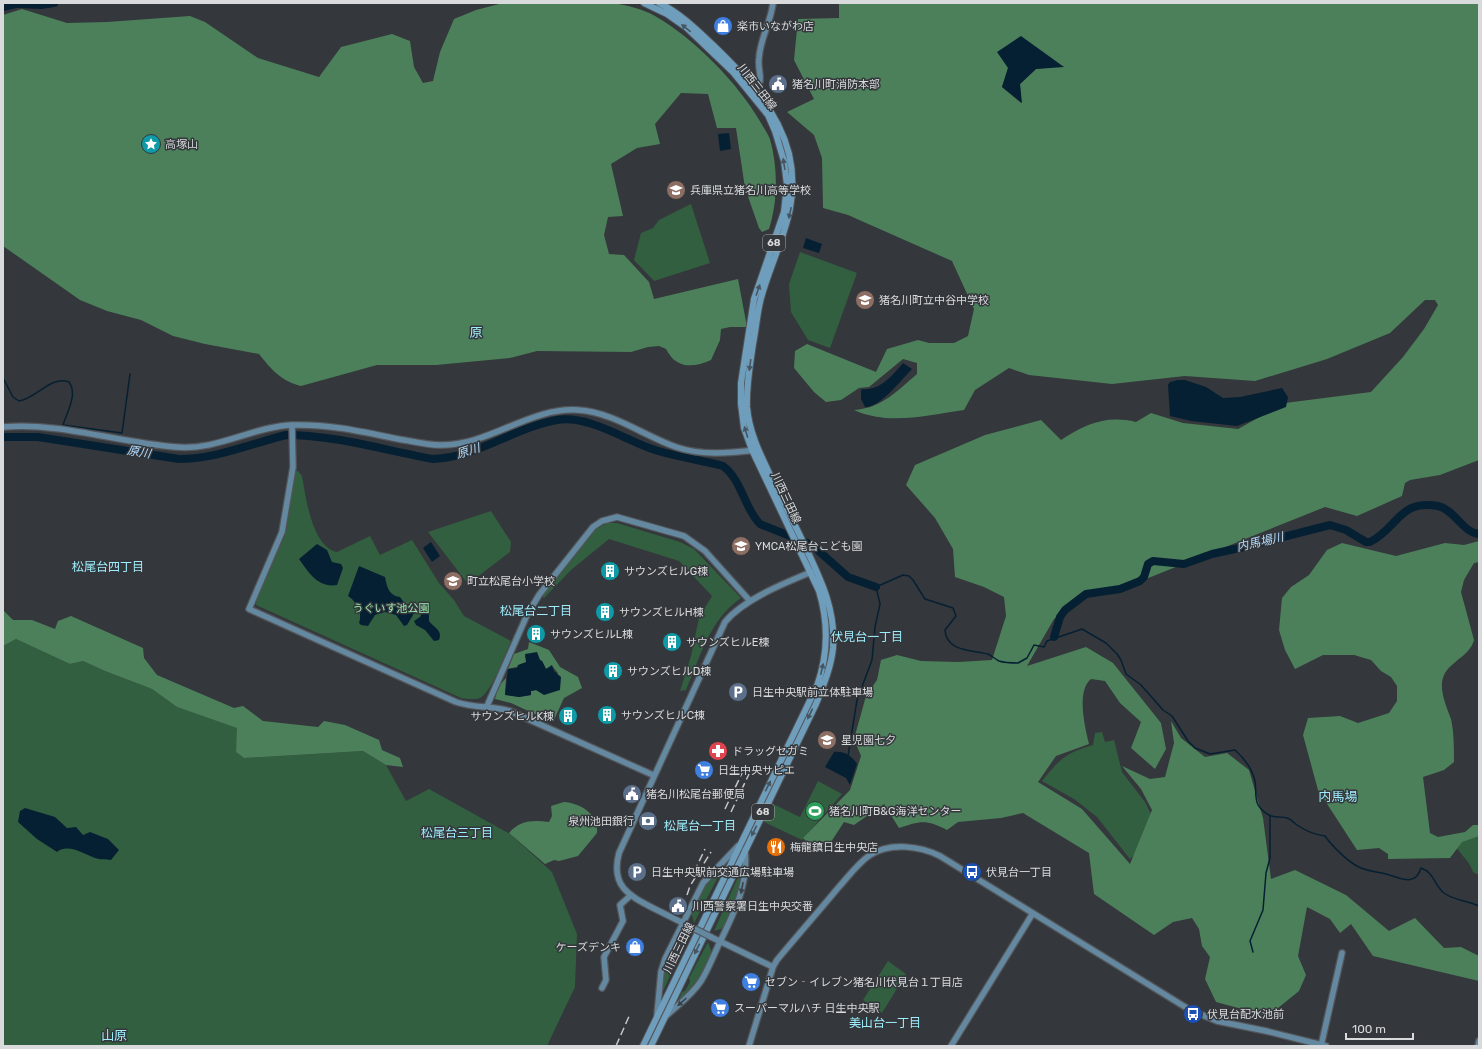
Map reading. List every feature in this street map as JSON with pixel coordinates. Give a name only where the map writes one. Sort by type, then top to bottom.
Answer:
[{"type":"main road","name":"川西三田線","points":[[644,3],[667,14],[687,28],[754,92]]},
{"type":"main road","name":"川西三田線","points":[[643,1046],[738,846],[817,686],[823,671],[827,638],[824,607],[819,591],[755,450],[750,424],[747,385],[761,299],[791,211],[792,187],[789,154],[772,113],[754,92],[736,67],[681,16],[659,3]]},
{"type":"main road","name":"川西三田線","points":[[651,1046],[816,704],[830,667],[833,649],[832,619],[826,591],[799,533],[755,450]]},
{"type":"street","points":[[754,92],[761,80],[758,58],[773,3]]},
{"type":"street","points":[[3,427],[42,428],[186,448],[214,445],[260,431],[292,425],[330,426],[440,446],[473,440],[550,412],[578,410],[596,413],[672,446],[686,450],[700,453],[721,453],[755,450]]},
{"type":"street","points":[[292,425],[293,467],[282,532],[250,609],[456,702],[467,706],[487,706],[510,711],[653,775]]},
{"type":"street","points":[[487,706],[527,615],[539,595],[593,527],[602,521],[617,517],[684,536],[705,551],[750,601]]},
{"type":"street","points":[[773,967],[630,896],[621,884],[616,870],[617,860],[653,775],[718,633],[732,614],[750,601],[816,570]]},
{"type":"street","points":[[657,1015],[663,966],[683,922],[703,883],[738,846]]},
{"type":"street","points":[[749,1046],[773,967],[855,869],[870,855],[888,849],[907,847],[930,851],[1190,1010],[1217,1021],[1266,1031],[1323,1046],[1342,953]]},
{"type":"street","points":[[665,1017],[701,982],[721,941],[739,900],[745,865],[745,850]]},
{"type":"street","points":[[602,988],[606,980],[604,957],[623,921],[621,902],[630,896]]},
{"type":"street","points":[[951,1046],[1033,913]]},
{"type":"street","points":[[1478,1046],[1479,1041]]},
{"type":"green space","points":[[503,3],[615,3],[635,8],[655,16],[685,37],[714,63],[740,93],[766,131],[773,150],[776,184],[774,207],[769,229],[762,232],[759,228],[745,188],[736,128],[717,128],[708,94],[681,93],[655,124],[660,144],[637,148],[611,164],[623,216],[608,217],[604,235],[609,254],[624,255],[649,282],[654,299],[738,279],[747,327],[730,327],[721,329],[720,340],[711,360],[704,363],[686,365],[675,360],[670,356],[666,349],[659,346],[648,347],[631,352],[537,351],[510,358],[436,365],[377,365],[301,386],[282,378],[259,354],[205,344],[173,336],[141,320],[107,311],[80,300],[3,246],[3,15],[22,9],[67,23],[107,22],[190,16],[205,22],[258,58],[319,77],[341,47],[392,34],[410,41],[414,67],[423,83],[433,81],[440,52],[454,19],[476,10]]},
{"type":"green space","points":[[839,3],[1479,3],[1479,460],[1440,475],[1410,480],[1405,483],[1402,496],[1357,516],[1325,507],[1126,587],[1099,591],[1086,596],[1054,619],[1027,666],[1086,647],[1113,663],[1161,723],[1166,749],[1155,769],[1131,748],[1141,722],[1120,703],[1105,681],[1091,679],[1086,685],[1083,701],[1084,720],[1089,744],[1056,756],[1038,782],[1082,809],[1130,864],[1152,810],[1141,789],[1122,766],[1150,779],[1165,777],[1174,743],[1171,721],[1181,738],[1205,757],[1227,753],[1249,770],[1263,818],[1271,879],[1295,870],[1346,895],[1389,931],[1415,918],[1444,948],[1461,947],[1479,956],[1479,981],[1373,956],[1351,924],[1340,933],[1330,919],[1307,907],[1298,956],[1306,975],[1299,991],[1268,1016],[1216,1002],[1205,979],[1210,957],[1202,946],[1199,929],[1192,918],[1173,922],[1154,935],[1094,894],[1089,853],[1023,813],[1001,818],[958,822],[947,830],[934,824],[923,822],[899,828],[884,804],[854,825],[844,822],[831,842],[815,850],[803,838],[850,790],[861,756],[854,739],[866,696],[877,680],[881,660],[897,655],[921,661],[958,662],[992,660],[1006,616],[1004,597],[984,587],[955,577],[953,549],[935,518],[906,485],[915,465],[985,435],[1041,420],[1061,440],[1079,429],[1097,422],[1106,420],[1125,420],[1136,422],[1151,413],[1183,423],[1238,429],[1285,403],[1371,392],[1403,357],[1424,329],[1438,305],[1435,300],[1425,300],[1390,333],[1327,359],[1255,381],[1185,376],[1112,384],[1029,375],[1009,368],[975,390],[964,410],[909,418],[895,418],[867,415],[854,410],[873,406],[888,398],[917,374],[917,363],[903,359],[869,387],[859,388],[841,400],[826,402],[814,392],[794,368],[795,351],[807,344],[876,372],[887,349],[918,340],[929,343],[954,343],[968,336],[974,309],[952,261],[848,215],[823,208],[822,158],[814,135],[787,112],[814,99],[794,60],[798,19],[839,18]],"holes":[[[1063,66],[1036,69],[1020,84],[1021,103],[1002,87],[1008,68]]]},
{"type":"green space","points":[[691,204],[710,263],[654,281],[634,260],[641,233],[653,228],[659,220]]},
{"type":"green space","points":[[800,252],[857,273],[830,348],[808,340],[791,312],[789,284]]},
{"type":"green space","name":"うぐいす池公園","points":[[298,471],[302,476],[308,508],[316,532],[328,548],[337,552],[370,536],[380,555],[412,540],[439,583],[454,600],[464,616],[511,641],[494,681],[485,694],[480,698],[475,699],[461,698],[256,605],[257,597],[285,535],[294,472]]},
{"type":"green space","points":[[491,511],[511,542],[510,552],[468,584],[428,532]]},
{"type":"green space","points":[[607,523],[617,523],[680,542],[694,549],[741,598],[721,617],[714,628],[701,652],[686,690],[680,691],[691,656],[699,618],[712,596],[679,561],[609,539],[571,570],[544,598],[542,597],[595,530]]},
{"type":"green space","points":[[1479,541],[1479,562],[1474,563],[1464,580],[1461,592],[1474,640],[1467,652],[1447,670],[1442,683],[1443,697],[1452,724],[1454,762],[1444,770],[1423,777],[1430,833],[1438,837],[1465,832],[1473,825],[1479,825],[1479,836],[1462,842],[1450,858],[1388,859],[1388,854],[1379,848],[1357,850],[1318,790],[1303,735],[1308,718],[1340,716],[1358,723],[1389,713],[1397,701],[1397,686],[1391,677],[1381,671],[1371,660],[1354,655],[1323,655],[1295,669],[1285,650],[1279,630],[1282,598],[1291,587],[1309,575],[1327,550],[1342,543],[1396,556],[1445,543],[1464,545]]},
{"type":"green space","points":[[3,610],[13,620],[32,620],[55,629],[58,621],[71,616],[143,648],[144,658],[157,675],[234,708],[243,706],[263,721],[318,727],[324,721],[345,725],[379,740],[382,750],[400,758],[403,767],[386,765],[363,751],[244,758],[236,752],[237,728],[177,707],[152,689],[83,661],[70,664],[16,639],[3,646]]},
{"type":"green space","points":[[16,639],[70,664],[83,661],[152,689],[177,707],[238,728],[236,752],[244,758],[363,751],[386,765],[406,801],[429,789],[510,834],[552,872],[577,934],[575,987],[547,1046],[3,1046],[3,646]]},
{"type":"green space","points":[[529,642],[549,650],[560,667],[578,677],[582,688],[564,698],[553,722],[542,715],[539,716],[511,703],[495,699],[498,687],[506,678],[505,694],[519,697],[531,695],[531,691],[536,690],[540,692],[558,673],[552,666],[546,669],[542,661],[537,656],[525,656],[527,662],[525,664],[508,669],[514,654],[528,649]]},
{"type":"green space","points":[[1102,732],[1105,742],[1114,740],[1122,772],[1145,802],[1160,832],[1130,859],[1097,817],[1074,799],[1042,781],[1059,762],[1069,754],[1093,745],[1095,733]]},
{"type":"green space","name":"猪名川町B&G海洋センター","points":[[818,781],[842,794],[802,840],[764,822],[773,804],[800,817]]},
{"type":"green space","points":[[564,802],[582,807],[592,815],[597,826],[597,833],[578,856],[559,861],[554,860],[545,864],[509,833],[522,823],[538,821],[549,822],[552,816],[551,806]]},
{"type":"green space","points":[[1479,827],[1479,875],[1473,872],[1454,843]]},
{"type":"green space","points":[[727,860],[694,923],[691,912],[704,885]]},
{"type":"green space","points":[[742,868],[738,895],[724,928],[714,931]]},
{"type":"green space","points":[[689,933],[660,998],[665,966],[678,937]]},
{"type":"green space","points":[[708,942],[712,953],[701,976],[676,1005],[682,992],[685,991],[690,982],[689,978]]},
{"type":"green space","points":[[888,961],[906,974],[882,1013],[863,1000]]},
{"type":"water","points":[[1021,36],[1064,67],[1036,69],[1020,84],[1022,103],[1002,87],[1008,68],[997,52]]},
{"type":"water","points":[[729,133],[731,149],[720,151],[718,134]]},
{"type":"water","points":[[806,238],[822,244],[819,253],[803,248]]},
{"type":"water","points":[[903,363],[912,369],[884,398],[871,406],[865,407],[861,399],[862,389],[869,389],[880,385],[886,381]]},
{"type":"water","points":[[1185,380],[1206,387],[1223,398],[1240,397],[1282,388],[1288,397],[1286,407],[1237,426],[1191,421],[1170,416],[1168,385],[1170,382]]},
{"type":"water","points":[[431,542],[440,556],[432,562],[423,548]]},
{"type":"water","points":[[317,544],[327,550],[332,562],[341,564],[343,568],[337,585],[319,582],[310,574],[299,559]]},
{"type":"water","points":[[359,566],[385,577],[391,593],[400,597],[405,604],[415,604],[416,610],[407,625],[404,626],[396,615],[385,612],[375,615],[368,626],[361,625],[359,623],[360,615],[358,608],[354,601],[348,596]]},
{"type":"water","points":[[429,608],[429,621],[439,631],[439,640],[434,641],[425,630],[416,625],[414,621],[420,617],[424,609]]},
{"type":"water","points":[[537,652],[546,669],[552,665],[554,671],[561,677],[560,690],[544,695],[536,690],[531,691],[531,695],[519,697],[505,695],[508,669],[517,668],[518,665],[526,662],[525,654]]},
{"type":"water","points":[[834,752],[847,754],[857,764],[850,785],[846,778],[825,767]]},
{"type":"water","points":[[25,808],[55,817],[67,828],[76,827],[83,835],[90,832],[108,839],[119,850],[111,860],[97,859],[71,849],[57,852],[37,839],[18,822],[20,811]]},
{"type":"waterway","points":[[3,7],[20,3]]},
{"type":"waterway","points":[[19,4],[41,5],[54,3]]},
{"type":"waterway","points":[[3,378],[13,397],[19,401],[31,396],[50,384],[62,381],[69,382],[72,397],[63,425],[122,433],[130,374]]},
{"type":"waterway","name":"原川","points":[[3,437],[38,437],[179,459],[206,457],[220,454],[286,435],[323,437],[433,459],[466,453],[541,424],[569,419],[582,421],[607,429],[655,450],[723,466],[735,479],[750,510],[760,524],[812,545],[848,577],[876,587]]},
{"type":"waterway","name":"内馬場川","points":[[1054,637],[1060,617],[1065,610],[1086,594],[1120,589],[1140,581],[1144,577],[1148,564],[1153,561],[1184,564],[1212,554],[1330,525],[1346,530],[1366,542],[1370,542],[1407,511],[1415,507],[1425,505],[1444,508],[1468,530],[1479,534]]},
{"type":"waterway","points":[[848,756],[857,700],[872,660],[875,627],[880,604],[876,587],[903,575],[909,576],[925,599],[953,608],[956,616],[945,630],[950,642],[961,649],[988,654],[999,661],[1006,663],[1018,663],[1027,658],[1034,645],[1044,647],[1047,641],[1082,629],[1106,643],[1117,654],[1126,674],[1141,685],[1163,710],[1172,716],[1188,741],[1195,748],[1210,754],[1235,750],[1238,753],[1252,772],[1255,781],[1256,800],[1264,812],[1275,817],[1285,817],[1307,831],[1325,836],[1345,858],[1355,865],[1406,880],[1415,878],[1421,868],[1432,876],[1438,887],[1444,893],[1479,906]]},
{"type":"waterway","points":[[1253,952],[1250,941],[1263,910],[1266,873],[1270,858],[1270,816]]},
{"type":"railway","points":[[725,809],[743,771]]},
{"type":"railway","points":[[731,812],[749,774]]},
{"type":"railway","points":[[694,872],[705,849]]},
{"type":"railway","points":[[687,895],[690,886],[711,852]]},
{"type":"railway","points":[[616,1046],[630,1014]]},
{"type":"place","name":"楽市いながわ店","points":[[723,26]]},
{"type":"place","name":"猪名川町消防本部","points":[[778,84]]},
{"type":"place","name":"高塚山","points":[[151,144]]},
{"type":"place","name":"兵庫県立猪名川高等学校","points":[[676,190]]},
{"type":"place","name":"猪名川町立中谷中学校","points":[[865,300]]},
{"type":"place","name":"YMCA松尾台こども園","points":[[741,546]]},
{"type":"place","name":"サウンズヒルG棟","points":[[610,571]]},
{"type":"place","name":"町立松尾台小学校","points":[[453,581]]},
{"type":"place","name":"サウンズヒルH棟","points":[[605,612]]},
{"type":"place","name":"サウンズヒルL棟","points":[[536,634]]},
{"type":"place","name":"サウンズヒルE棟","points":[[672,642]]},
{"type":"place","name":"サウンズヒルD棟","points":[[613,671]]},
{"type":"place","name":"日生中央駅前立体駐車場","points":[[738,692]]},
{"type":"place","name":"サウンズヒルC棟","points":[[607,715]]},
{"type":"place","name":"サウンズヒルK棟","points":[[568,716]]},
{"type":"place","name":"星児園七夕","points":[[827,740]]},
{"type":"place","name":"ドラッグセガミ","points":[[718,751]]},
{"type":"place","name":"日生中央サピエ","points":[[704,770]]},
{"type":"place","name":"猪名川松尾台郵便局","points":[[632,794]]},
{"type":"place","name":"猪名川町B&G海洋センター","points":[[815,811]]},
{"type":"place","name":"泉州池田銀行","points":[[648,821]]},
{"type":"place","name":"梅龍鎮日生中央店","points":[[776,847]]},
{"type":"place","name":"日生中央駅前交通広場駐車場","points":[[637,872]]},
{"type":"place","name":"伏見台一丁目","points":[[972,872]]},
{"type":"place","name":"川西警察署日生中央交番","points":[[678,906]]},
{"type":"place","name":"ケーズデンキ","points":[[635,947]]},
{"type":"place","name":"セブン‐イレブン猪名川伏見台１丁目店","points":[[751,982]]},
{"type":"place","name":"スーパーマルハチ 日生中央駅","points":[[720,1008]]},
{"type":"place","name":"伏見台配水池前","points":[[1193,1014]]},
{"type":"district","name":"原","points":[[476,332]]},
{"type":"district","name":"松尾台四丁目","points":[[108,567]]},
{"type":"district","name":"松尾台二丁目","points":[[536,611]]},
{"type":"district","name":"伏見台一丁目","points":[[867,637]]},
{"type":"district","name":"内馬場","points":[[1338,796]]},
{"type":"district","name":"松尾台一丁目","points":[[700,826]]},
{"type":"district","name":"松尾台三丁目","points":[[457,833]]},
{"type":"district","name":"美山台一丁目","points":[[885,1023]]},
{"type":"district","name":"山原","points":[[114,1035]]}]
